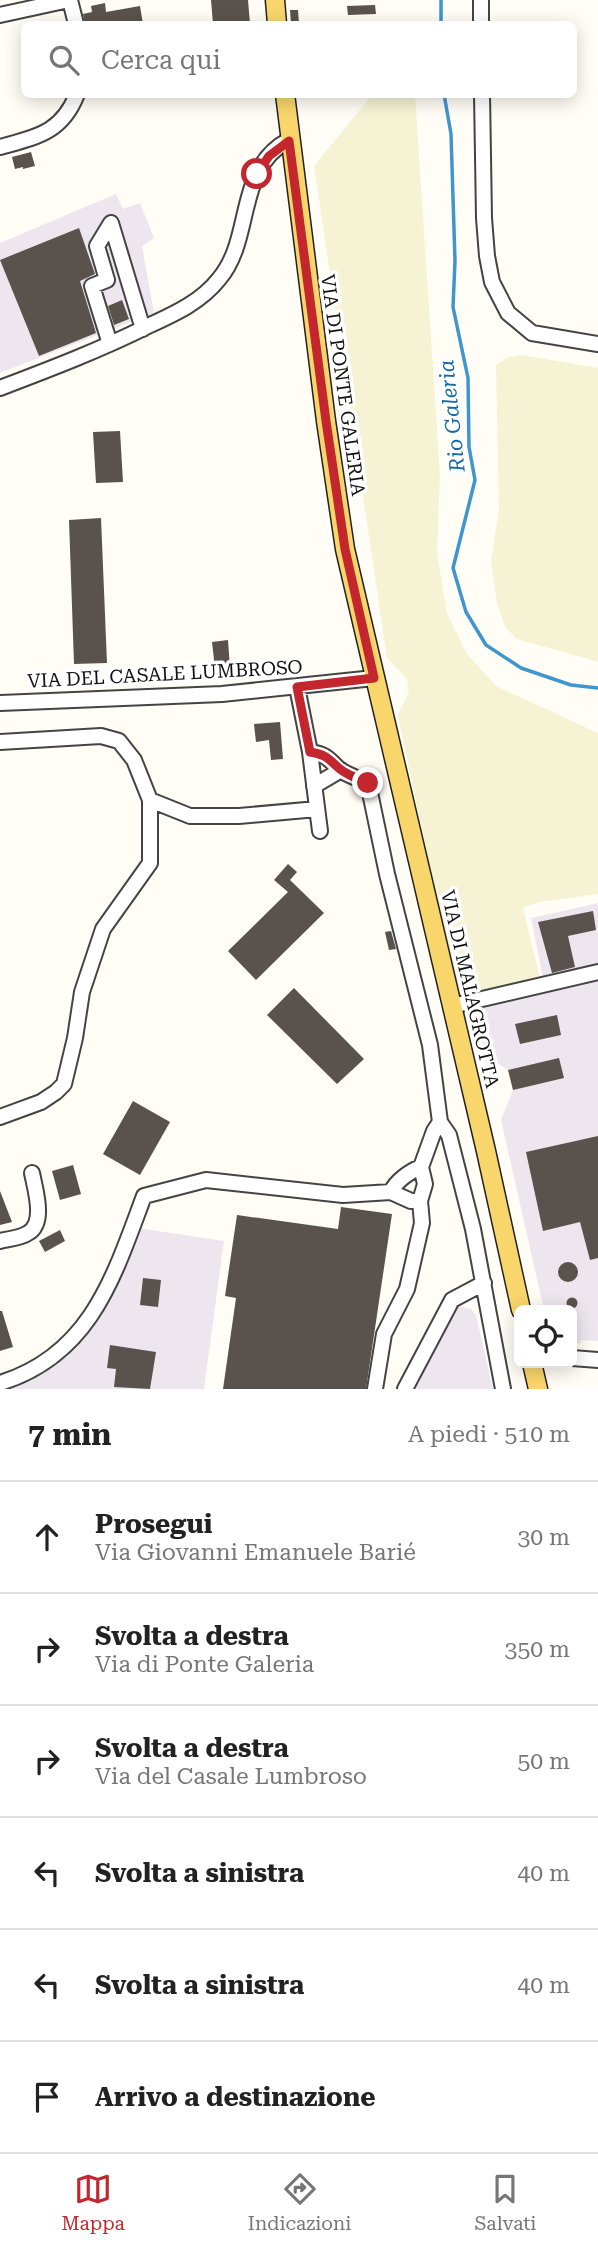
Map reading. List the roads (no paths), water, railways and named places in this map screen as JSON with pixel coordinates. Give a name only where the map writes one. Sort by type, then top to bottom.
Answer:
[{"type":"main road","points":[[275,0],[277,21]]},
{"type":"main road","name":"VIA DI PONTE GALERIA","points":[[285,98],[345,549],[374,678]]},
{"type":"main road","name":"VIA DI MALAGROTTA","points":[[374,678],[453,1006],[520,1305]]},
{"type":"main road","points":[[533,1368],[538,1389]]},
{"type":"street","points":[[0,15],[69,0],[75,21]]},
{"type":"street","points":[[481,0],[481,21]]},
{"type":"street","points":[[0,147],[38,137],[53,129],[70,111],[75,98]]},
{"type":"street","points":[[482,98],[486,256],[492,282],[509,313],[533,333],[598,344]]},
{"type":"street","points":[[0,388],[143,329],[203,295],[220,279],[235,252],[249,194],[257,174],[269,156],[289,141]]},
{"type":"street","points":[[110,344],[92,286],[107,280],[97,246],[111,223],[143,329]]},
{"type":"street","name":"VIA DEL CASALE LUMBROSO","points":[[0,703],[222,694],[374,678]]},
{"type":"street","points":[[297,687],[310,752],[320,831]]},
{"type":"street","points":[[0,742],[101,736],[119,741],[134,760],[150,800],[150,863],[103,929],[82,992],[64,1084],[40,1102],[0,1117]]},
{"type":"street","points":[[310,752],[320,754],[333,761],[341,770],[368,783],[387,874],[430,1045],[440,1122],[449,1135],[484,1283],[503,1389]]},
{"type":"street","points":[[314,786],[341,770]]},
{"type":"street","points":[[150,800],[190,816],[239,816],[317,809]]},
{"type":"street","points":[[453,1006],[598,972]]},
{"type":"street","points":[[375,1389],[384,1334],[407,1289],[422,1223],[420,1201],[425,1184],[421,1167],[440,1122]]},
{"type":"street","points":[[391,1192],[413,1170],[421,1167]]},
{"type":"street","points":[[0,1241],[29,1233],[36,1225],[38,1208],[32,1173]]},
{"type":"street","points":[[0,1383],[18,1378],[40,1365],[80,1332],[111,1284],[144,1196],[206,1180],[343,1195],[391,1192],[411,1201],[420,1201]]},
{"type":"street","points":[[405,1389],[452,1300],[484,1283]]},
{"type":"street","points":[[577,1358],[598,1360]]},
{"type":"waterway","name":"Rio Galeria","points":[[441,0],[441,21]]},
{"type":"waterway","name":"Rio Galeria","points":[[445,98],[451,134],[455,261],[453,307],[468,378],[469,447],[475,480],[453,568],[466,612],[486,645],[521,668],[571,685],[598,688]]}]
